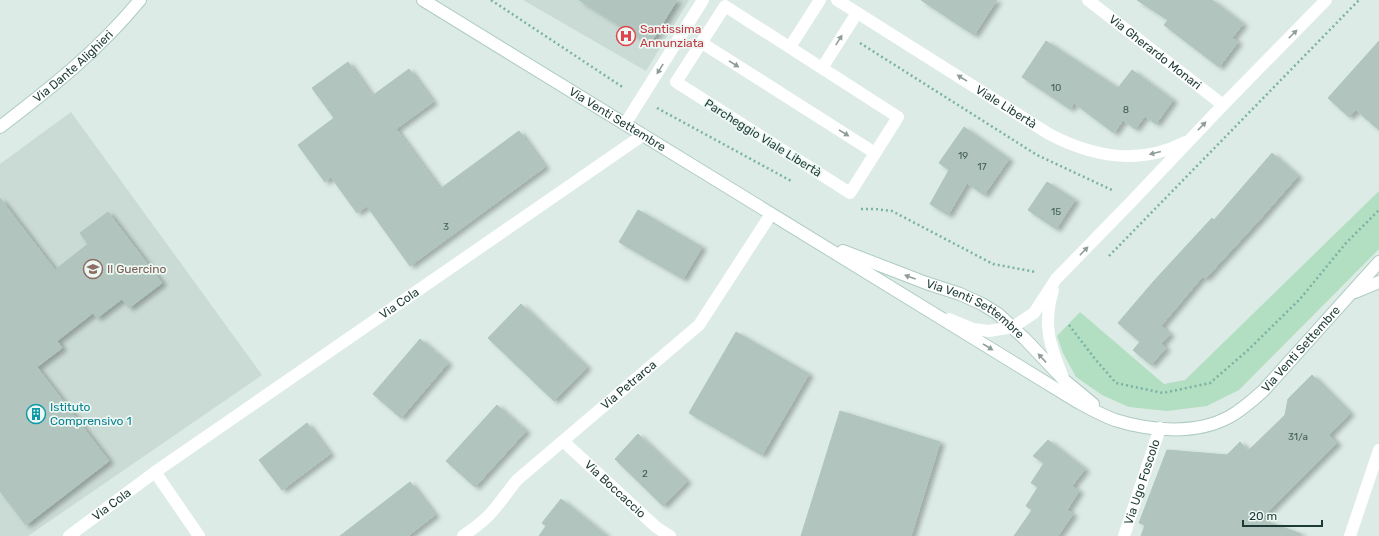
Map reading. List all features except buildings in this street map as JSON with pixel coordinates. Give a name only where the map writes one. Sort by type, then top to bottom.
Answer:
[{"type":"street","name":"Via Dante Alighieri","points":[[0,127],[77,66],[120,24],[140,0]]},
{"type":"street","name":"Via Venti Settembre","points":[[423,0],[1076,401],[1113,420],[1132,425],[1160,428],[1196,428],[1228,417],[1246,406],[1263,390],[1379,262]]},
{"type":"street","points":[[625,124],[703,0]]},
{"type":"street","points":[[790,47],[820,0]]},
{"type":"street","name":"Viale Libertà","points":[[836,0],[1049,134],[1069,144],[1100,153],[1132,156],[1161,152],[1175,147],[1191,138]]},
{"type":"street","name":"Via Gherardo Monari","points":[[1088,0],[1223,105]]},
{"type":"street","name":"Viale Libertà","points":[[925,309],[973,329],[989,332],[1013,327],[1034,313],[1056,279],[1326,0]]},
{"type":"street","name":"Parcheggio Viale Libertà","points":[[725,6],[790,47],[898,117],[850,193],[676,82],[725,6]]},
{"type":"street","points":[[822,68],[857,13]]},
{"type":"street","points":[[702,43],[875,153]]},
{"type":"street","name":"Via Cola","points":[[69,536],[155,472],[643,135]]},
{"type":"street","name":"Via Petrarca","points":[[463,536],[484,521],[517,480],[699,325],[771,214]]},
{"type":"street","name":"Via Venti Settembre","points":[[811,239],[873,264],[960,294],[982,304],[998,314],[1013,327],[1064,380],[1113,420]]},
{"type":"street","name":"Viale Libertà","points":[[1056,279],[1047,317],[1048,337],[1053,354],[1064,380]]},
{"type":"street","name":"Via Venti Settembre","points":[[1351,294],[1379,282]]},
{"type":"street","name":"Via Ugo Foscolo","points":[[1124,536],[1160,428]]},
{"type":"street","name":"Via Boccaccio","points":[[563,440],[656,527],[670,536]]},
{"type":"street","points":[[1350,536],[1379,450]]},
{"type":"street","points":[[155,472],[199,536]]},
{"type":"path","points":[[491,0],[641,99],[797,184]]},
{"type":"path","points":[[1107,258],[1359,0]]},
{"type":"path","points":[[858,210],[875,209],[892,211],[993,264],[1035,272],[1056,279]]},
{"type":"path","points":[[1068,324],[1116,383],[1163,393],[1210,383],[1247,351],[1300,299],[1346,243],[1379,210]]},
{"type":"shaded area","name":"Santissima Annunziata","points":[[523,0],[689,0],[646,71]]},
{"type":"shaded area","name":"Il Guercino","points":[[71,112],[262,375],[28,536],[0,536],[0,164]]},
{"type":"green space","points":[[1379,191],[1379,249],[1239,390],[1207,406],[1167,411],[1129,407],[1102,395],[1076,377],[1063,353],[1057,336],[1080,312],[1164,384],[1185,380]]},
{"type":"place","name":"Santissima Annunziata","points":[[626,36]]},
{"type":"place","name":"Il Guercino","points":[[93,269]]},
{"type":"place","name":"Istituto Comprensivo 1","points":[[36,414]]}]
